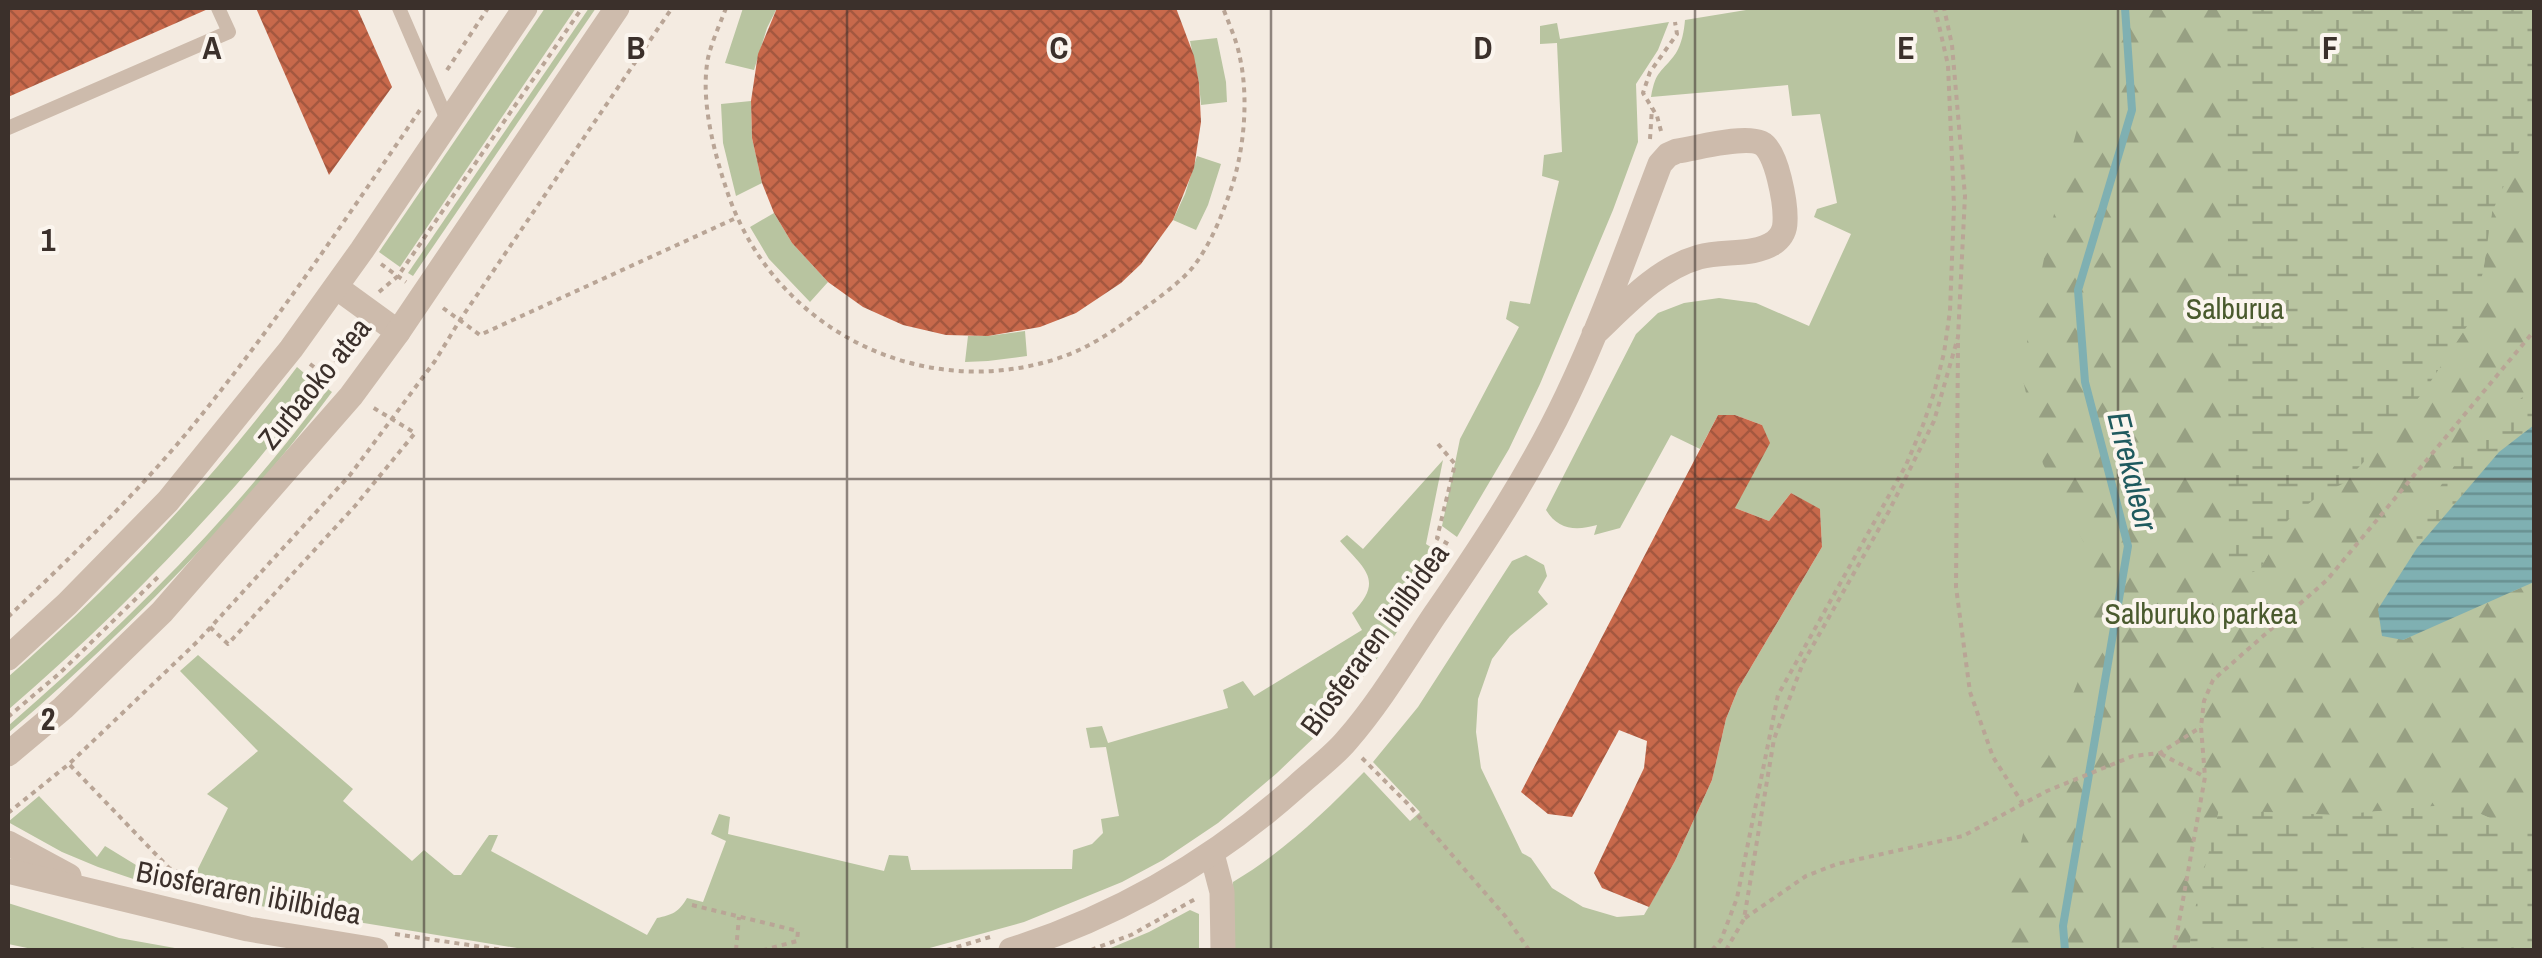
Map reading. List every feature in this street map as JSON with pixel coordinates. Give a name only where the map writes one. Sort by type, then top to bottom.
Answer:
[{"type":"street","name":"Zurbaoko atea","points":[[8,658],[168,501],[292,349],[525,8]]},
{"type":"street","name":"Zurbaoko atea","points":[[8,754],[63,708],[162,612],[351,396],[617,8]]},
{"type":"street","name":"Biosferaren ibilbidea","points":[[1005,942],[1055,936],[1124,906],[1212,854],[1260,819],[1346,743],[1474,558],[1540,450],[1594,334],[1660,164],[1659,148],[1677,151],[1743,141],[1770,148],[1786,225],[1780,239],[1750,251],[1700,256],[1666,271],[1594,334]]},
{"type":"street","points":[[336,287],[398,332]]},
{"type":"street","name":"Biosferaren ibilbidea","points":[[8,843],[110,896]]},
{"type":"street","points":[[1212,854],[1222,892],[1224,950]]},
{"type":"street","name":"Biosferaren ibilbidea","points":[[8,872],[248,929],[376,950]]},
{"type":"lane","points":[[8,128],[229,32],[218,8]]},
{"type":"lane","points":[[399,8],[448,122]]},
{"type":"path","points":[[8,616],[120,508],[197,421],[308,275],[488,8]]},
{"type":"path","points":[[295,421],[328,378],[362,306],[398,276],[582,8]]},
{"type":"path","points":[[8,814],[69,764],[210,628],[350,475],[435,361],[672,8]]},
{"type":"path","points":[[726,8],[708,58],[707,113],[736,218],[763,265],[800,306],[844,338],[894,359],[948,370],[1002,370],[1056,359],[1106,336],[1192,268],[1220,220],[1238,169],[1245,120],[1241,59],[1223,8]]},
{"type":"path","points":[[1712,950],[1722,940],[1737,898],[1778,695],[1906,466],[1934,393],[1944,353],[1954,206],[1948,66],[1935,8]]},
{"type":"path","points":[[1944,8],[1952,45],[1965,196],[1958,337],[1956,587],[1970,692],[1992,757],[2024,804]]},
{"type":"path","points":[[1659,148],[1657,116],[1643,93],[1650,72],[1677,34],[1675,22]]},
{"type":"path","points":[[1652,108],[1659,148]]},
{"type":"path","points":[[362,250],[480,335],[736,218]]},
{"type":"path","points":[[1726,950],[1744,919],[1774,739],[1803,663],[1934,422],[1958,337],[1949,319]]},
{"type":"path","points":[[2174,950],[2205,778],[2201,727],[2204,701],[2212,680],[2327,580],[2534,332]]},
{"type":"path","points":[[210,628],[228,644],[355,506],[416,433],[351,396],[292,349]]},
{"type":"path","points":[[1438,444],[1455,464],[1436,538],[1474,558]]},
{"type":"path","points":[[8,717],[164,571]]},
{"type":"path","points":[[1744,919],[1806,876],[1837,864],[1962,836],[2074,780],[2133,756],[2160,753],[2201,727]]},
{"type":"path","points":[[1346,743],[1407,803],[1529,950]]},
{"type":"path","points":[[2160,753],[2205,778]]},
{"type":"path","points":[[69,764],[169,868],[251,903],[248,929]]},
{"type":"path","points":[[1090,950],[1130,935],[1196,897],[1206,910]]},
{"type":"path","points":[[692,905],[798,931],[797,940],[764,950]]},
{"type":"path","points":[[736,950],[739,917]]},
{"type":"path","points":[[947,950],[1005,942]]},
{"type":"green space","points":[[545,8],[576,8],[400,267],[379,252]]},
{"type":"green space","points":[[589,8],[596,8],[413,276],[408,273]]},
{"type":"green space","points":[[743,8],[777,8],[754,70],[725,63]]},
{"type":"green space","name":"Salburua","points":[[1746,8],[2534,8],[2534,950],[1234,950],[1233,882],[1302,832],[1364,772],[1410,821],[1420,812],[1373,762],[1418,707],[1512,561],[1526,555],[1544,565],[1547,576],[1538,592],[1548,604],[1510,636],[1492,659],[1478,699],[1476,732],[1481,768],[1522,853],[1531,858],[1552,888],[1583,907],[1617,917],[1644,915],[1675,861],[1712,780],[1726,719],[1738,689],[1822,547],[1820,510],[1791,493],[1769,521],[1735,508],[1762,425],[1735,415],[1718,415],[1700,449],[1671,435],[1620,528],[1594,535],[1597,525],[1568,527],[1556,522],[1546,510],[1636,334],[1658,313],[1684,303],[1719,298],[1756,303],[1809,326],[1851,234],[1814,217],[1817,209],[1837,203],[1820,114],[1792,116],[1788,85],[1651,97],[1657,76],[1678,49],[1685,20]]},
{"type":"green space","name":"Salburuko parkea","points":[[2140,8],[2227,8],[2229,582],[2260,569],[2288,520],[2317,497],[2344,483],[2427,387],[2469,323],[2483,272],[2492,212],[2520,150],[2534,142],[2534,388],[2476,434],[2416,522],[2417,548],[2378,610],[2403,640],[2534,582],[2534,831],[2508,826],[2458,804],[2335,815],[2219,810],[2189,950],[1995,950],[2038,772],[2048,757],[2090,651],[2092,558],[2043,464],[2021,372],[2050,229],[2085,100],[2084,53],[2138,22]]},
{"type":"green space","points":[[2227,8],[2534,8],[2534,142],[2520,150],[2492,212],[2483,272],[2469,323],[2390,434],[2344,483],[2317,497],[2288,520],[2260,569],[2229,582]]},
{"type":"green space","points":[[1669,22],[1658,50],[1636,84],[1638,142],[1613,210],[1509,449],[1457,537],[1442,526],[1460,439],[1519,327],[1506,319],[1510,301],[1530,304],[1559,181],[1542,176],[1544,155],[1562,152],[1557,43],[1540,44],[1540,26],[1557,23],[1560,39]]},
{"type":"green space","points":[[1217,38],[1227,102],[1201,105],[1190,41]]},
{"type":"green space","points":[[751,101],[752,138],[762,183],[736,196],[723,143],[721,104]]},
{"type":"green space","points":[[1197,156],[1221,164],[1196,230],[1173,220]]},
{"type":"green space","points":[[774,213],[792,243],[828,282],[810,302],[769,259],[750,227]]},
{"type":"green space","points":[[1025,331],[1027,356],[965,362],[968,336]]},
{"type":"green space","points":[[297,367],[317,384],[251,468],[134,594],[8,710],[8,677],[161,530]]},
{"type":"green space","points":[[2534,388],[2534,425],[2499,452],[2417,548],[2416,522],[2476,434]]},
{"type":"green space","points":[[328,389],[332,392],[296,439],[180,572],[8,733],[8,726],[136,608],[217,524]]},
{"type":"green space","points":[[1443,460],[1426,544],[1445,556],[1395,635],[1325,727],[1277,773],[1218,823],[1122,882],[1024,922],[926,949],[529,950],[154,886],[62,852],[8,822],[39,796],[97,857],[105,846],[167,884],[171,877],[190,885],[228,808],[207,794],[258,751],[180,671],[198,655],[353,789],[343,801],[412,861],[424,850],[454,875],[461,875],[489,835],[498,835],[491,851],[647,935],[657,918],[675,912],[687,898],[703,902],[726,841],[711,834],[719,814],[730,817],[728,834],[884,871],[889,855],[908,856],[911,870],[1072,869],[1073,850],[1092,844],[1103,833],[1101,819],[1119,816],[1106,747],[1090,748],[1086,728],[1102,726],[1108,743],[1228,708],[1223,690],[1243,681],[1254,696],[1362,630],[1352,613],[1362,602],[1369,583],[1363,567],[1340,541],[1347,535],[1363,549]]},
{"type":"green space","points":[[2458,804],[2508,826],[2534,831],[2534,950],[2189,950],[2219,810],[2335,815]]},
{"type":"green space","points":[[8,903],[119,938],[186,950],[37,950],[8,944]]},
{"type":"green space","points":[[1190,910],[1199,914],[1199,950],[1106,950],[1149,932]]},
{"type":"water","points":[[2534,425],[2534,582],[2403,640],[2382,636],[2378,609],[2417,548],[2499,452]]},
{"type":"building","points":[[8,8],[208,8],[208,9],[8,97]]},
{"type":"building","points":[[256,8],[357,8],[392,87],[329,175]]},
{"type":"building","points":[[777,8],[1176,8],[1194,56],[1201,122],[1194,168],[1173,220],[1141,264],[1121,283],[1076,313],[1040,327],[988,336],[946,335],[903,325],[863,307],[828,282],[792,243],[762,183],[752,138],[751,101],[758,54]]},
{"type":"building","points":[[1718,415],[1735,415],[1762,425],[1770,443],[1735,508],[1769,521],[1791,493],[1820,509],[1822,547],[1738,689],[1726,719],[1712,780],[1649,907],[1602,888],[1594,873],[1644,768],[1647,741],[1619,730],[1572,817],[1548,814],[1521,792]]},
{"type":"waterway","name":"Errekaleor","points":[[2065,950],[2063,926],[2128,546],[2085,382],[2078,290],[2132,110],[2125,8]]}]
